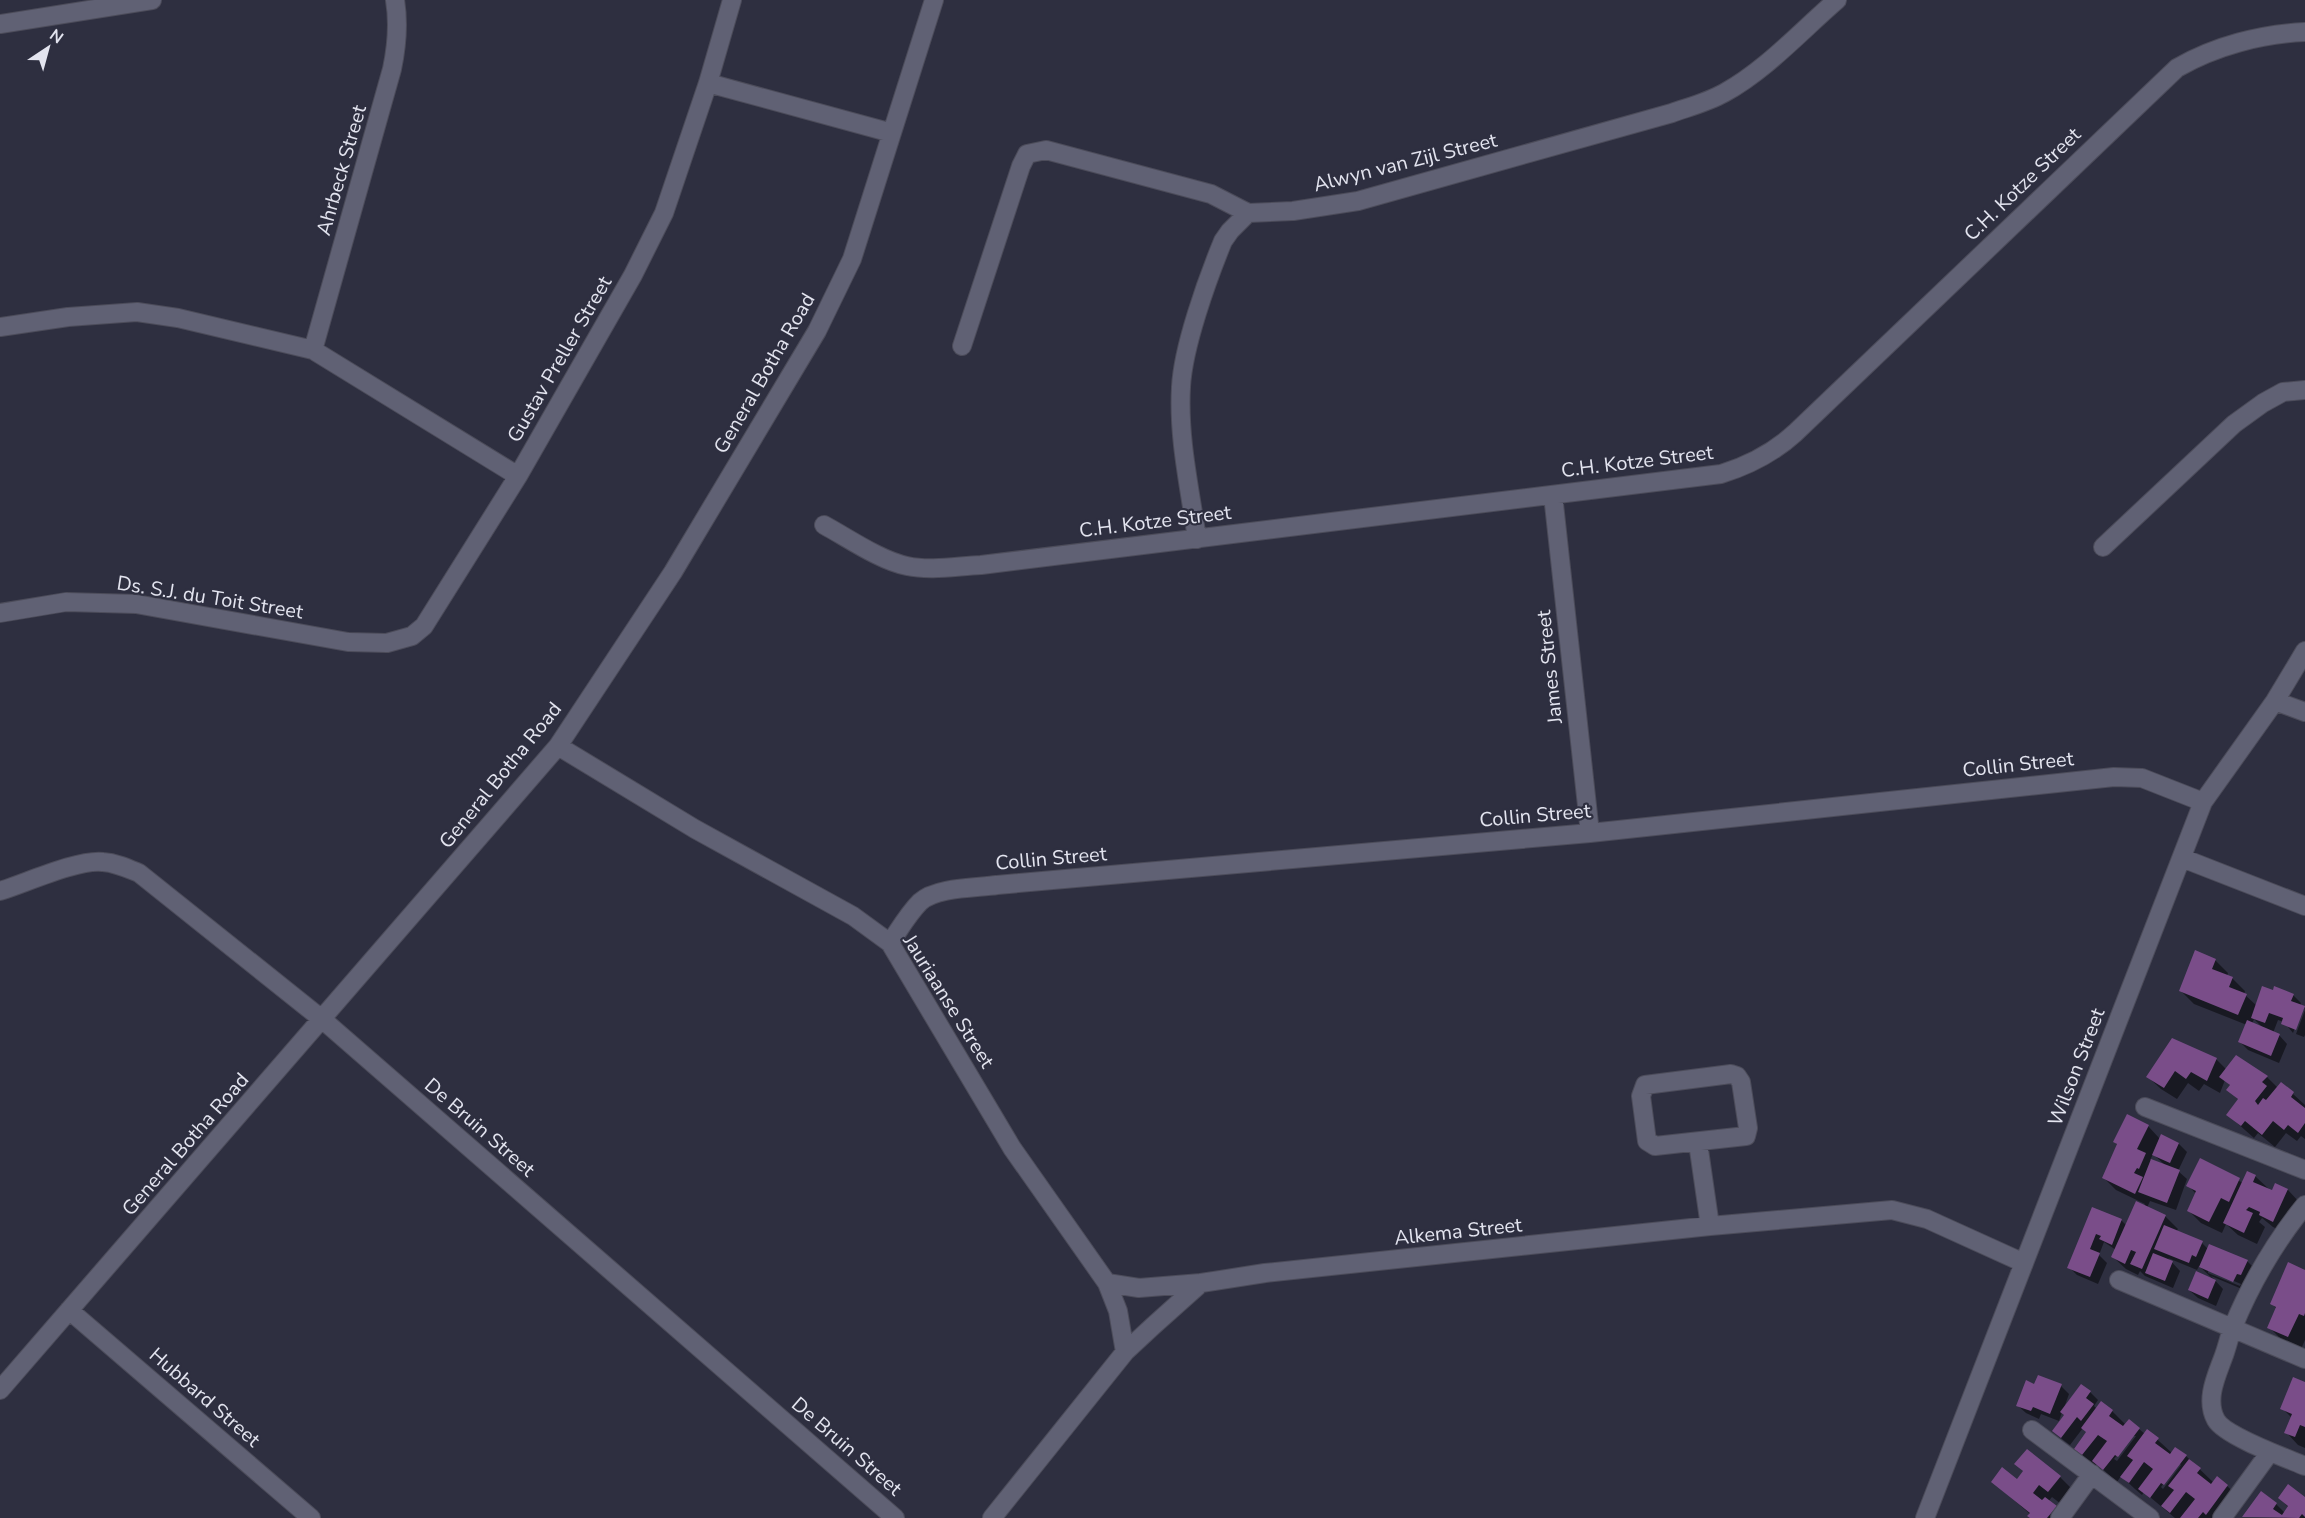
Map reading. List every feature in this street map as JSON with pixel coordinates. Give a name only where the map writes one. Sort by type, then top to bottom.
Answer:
[{"type":"street","points":[[0,24],[152,0]]},
{"type":"street","name":"Ahrbeck Street","points":[[313,350],[392,69],[398,32],[395,0]]},
{"type":"street","name":"Gustav Preller Street","points":[[412,636],[424,626],[518,476],[633,275],[664,213],[708,83],[732,0]]},
{"type":"street","name":"General Botha Road","points":[[0,1390],[323,1020],[558,746],[673,572],[817,331],[852,259],[934,0]]},
{"type":"street","name":"Alwyn van Zijl Street","points":[[1248,213],[1293,211],[1358,201],[1681,110],[1726,92],[1762,67],[1837,0]]},
{"type":"street","name":"C.H. Kotze Street","points":[[824,525],[906,566],[932,568],[981,565],[1721,474],[1742,468],[1778,449],[2176,68],[2200,55],[2222,47],[2305,32]]},
{"type":"street","points":[[708,83],[892,133]]},
{"type":"street","points":[[962,346],[1021,166],[1027,154],[1046,150],[1200,191],[1226,200],[1248,213],[1230,231],[1221,248],[1185,358],[1180,420],[1197,539]]},
{"type":"street","points":[[0,327],[68,317],[137,312],[178,318],[313,350],[518,476]]},
{"type":"street","points":[[2103,547],[2234,424],[2283,392],[2305,390]]},
{"type":"street","name":"James Street","points":[[1553,495],[1590,833]]},
{"type":"street","name":"Ds. S.J. du Toit Street","points":[[0,613],[66,602],[136,604],[348,642],[387,643],[412,636]]},
{"type":"street","name":"Wilson Street","points":[[1925,1518],[2203,802],[2275,701],[2305,651]]},
{"type":"street","points":[[2275,701],[2305,712]]},
{"type":"street","name":"Jauriaanse Street","points":[[558,746],[695,829],[853,916],[890,943],[1012,1148],[1107,1282],[1118,1311],[1125,1352]]},
{"type":"street","name":"Collin Street","points":[[890,943],[921,901],[942,891],[1590,833],[2114,777],[2142,778],[2203,802]]},
{"type":"street","points":[[2181,858],[2305,906]]},
{"type":"street","name":"De Bruin Street","points":[[0,891],[82,864],[101,862],[139,873],[323,1020],[895,1518]]},
{"type":"street","points":[[1731,1074],[1737,1076],[1741,1082],[1747,1134],[1744,1137],[1698,1143],[1655,1146],[1649,1144],[1645,1137],[1641,1096],[1645,1085],[1731,1074]]},
{"type":"street","points":[[2145,1107],[2305,1170]]},
{"type":"street","points":[[1698,1143],[1710,1226]]},
{"type":"street","points":[[2305,1205],[2268,1257],[2233,1328],[2211,1398],[2216,1420],[2229,1432],[2305,1466]]},
{"type":"street","name":"Alkema Street","points":[[1201,1283],[1265,1273],[1710,1226],[1892,1210],[1927,1219],[2024,1263]]},
{"type":"street","points":[[2119,1280],[2305,1359]]},
{"type":"street","points":[[1107,1282],[1139,1288],[1201,1283]]},
{"type":"street","points":[[992,1518],[1125,1352],[1201,1283]]},
{"type":"street","name":"Hubbard Street","points":[[69,1311],[311,1518]]},
{"type":"street","points":[[2032,1430],[2150,1518]]},
{"type":"street","points":[[2222,1518],[2270,1452]]},
{"type":"street","points":[[2060,1518],[2092,1474]]},
{"type":"building","points":[[2195,950],[2216,959],[2212,969],[2233,977],[2229,987],[2247,994],[2238,1015],[2179,991]]},
{"type":"building","points":[[2262,986],[2273,990],[2274,986],[2294,994],[2291,1001],[2305,1006],[2296,1030],[2281,1024],[2283,1018],[2269,1013],[2265,1023],[2251,1018]]},
{"type":"building","points":[[2247,1020],[2280,1034],[2271,1056],[2238,1042]]},
{"type":"building","points":[[2172,1038],[2217,1058],[2207,1081],[2191,1072],[2186,1079],[2175,1071],[2164,1088],[2146,1077]]},
{"type":"building","points":[[2236,1055],[2268,1076],[2262,1082],[2267,1086],[2255,1101],[2258,1105],[2263,1098],[2266,1100],[2281,1082],[2294,1092],[2291,1097],[2305,1108],[2305,1123],[2298,1133],[2288,1125],[2284,1130],[2273,1121],[2262,1135],[2245,1121],[2241,1126],[2226,1115],[2238,1099],[2226,1090],[2230,1085],[2219,1077]]},
{"type":"building","points":[[2127,1114],[2149,1125],[2137,1149],[2146,1153],[2139,1169],[2137,1168],[2134,1173],[2143,1177],[2135,1194],[2102,1178],[2117,1144],[2113,1142]]},
{"type":"building","points":[[2161,1134],[2179,1143],[2170,1163],[2152,1155]]},
{"type":"building","points":[[2200,1158],[2240,1178],[2229,1202],[2221,1198],[2209,1222],[2187,1211],[2196,1191],[2186,1186]]},
{"type":"building","points":[[2151,1159],[2180,1170],[2167,1203],[2138,1192]]},
{"type":"building","points":[[2247,1171],[2256,1175],[2253,1182],[2272,1190],[2275,1183],[2288,1189],[2273,1222],[2249,1207],[2246,1210],[2253,1213],[2244,1233],[2223,1223]]},
{"type":"building","points":[[2136,1201],[2166,1215],[2142,1269],[2130,1264],[2136,1252],[2131,1250],[2125,1264],[2111,1257]]},
{"type":"building","points":[[2092,1207],[2122,1219],[2112,1245],[2099,1239],[2101,1236],[2096,1234],[2090,1249],[2100,1253],[2090,1277],[2067,1268]]},
{"type":"building","points":[[2164,1225],[2203,1241],[2196,1257],[2192,1255],[2189,1263],[2154,1249]]},
{"type":"building","points":[[2209,1244],[2248,1260],[2241,1275],[2237,1274],[2233,1282],[2199,1267]]},
{"type":"building","points":[[2153,1253],[2173,1261],[2165,1281],[2145,1273]]},
{"type":"building","points":[[2288,1262],[2305,1270],[2305,1313],[2304,1316],[2299,1314],[2288,1337],[2267,1328],[2276,1307],[2270,1304]]},
{"type":"building","points":[[2196,1271],[2216,1280],[2208,1299],[2188,1290]]},
{"type":"building","points":[[2038,1375],[2062,1384],[2050,1414],[2033,1407],[2031,1411],[2016,1406],[2026,1380],[2034,1384]]},
{"type":"building","points":[[2293,1377],[2305,1382],[2305,1427],[2300,1425],[2295,1437],[2284,1433],[2292,1414],[2280,1409]]},
{"type":"building","points":[[2081,1384],[2091,1391],[2086,1398],[2094,1404],[2081,1421],[2077,1417],[2061,1438],[2052,1431],[2064,1415],[2060,1412]]},
{"type":"building","points":[[2101,1401],[2113,1410],[2109,1416],[2123,1426],[2129,1419],[2140,1428],[2118,1457],[2115,1455],[2103,1470],[2092,1461],[2107,1441],[2098,1435],[2082,1455],[2074,1449],[2086,1432],[2081,1428]]},
{"type":"building","points":[[2147,1429],[2159,1438],[2155,1443],[2170,1454],[2175,1447],[2187,1455],[2164,1485],[2161,1483],[2150,1498],[2138,1489],[2153,1469],[2144,1462],[2129,1483],[2120,1477],[2133,1460],[2127,1456]]},
{"type":"building","points":[[2027,1449],[2061,1476],[2048,1492],[2039,1485],[2033,1493],[2042,1500],[2045,1497],[2057,1506],[2047,1518],[2030,1518],[2027,1516],[2030,1513],[1991,1482],[2002,1467],[2017,1479],[2023,1471],[2014,1464]]},
{"type":"building","points":[[2189,1459],[2201,1468],[2197,1473],[2211,1484],[2217,1476],[2228,1485],[2206,1515],[2203,1512],[2198,1518],[2180,1518],[2195,1499],[2186,1492],[2170,1513],[2161,1506],[2174,1490],[2168,1486]]},
{"type":"building","points":[[2288,1484],[2305,1497],[2305,1517],[2302,1514],[2299,1518],[2242,1517],[2261,1491],[2277,1503],[2273,1509],[2282,1515],[2288,1506],[2278,1498]]}]
